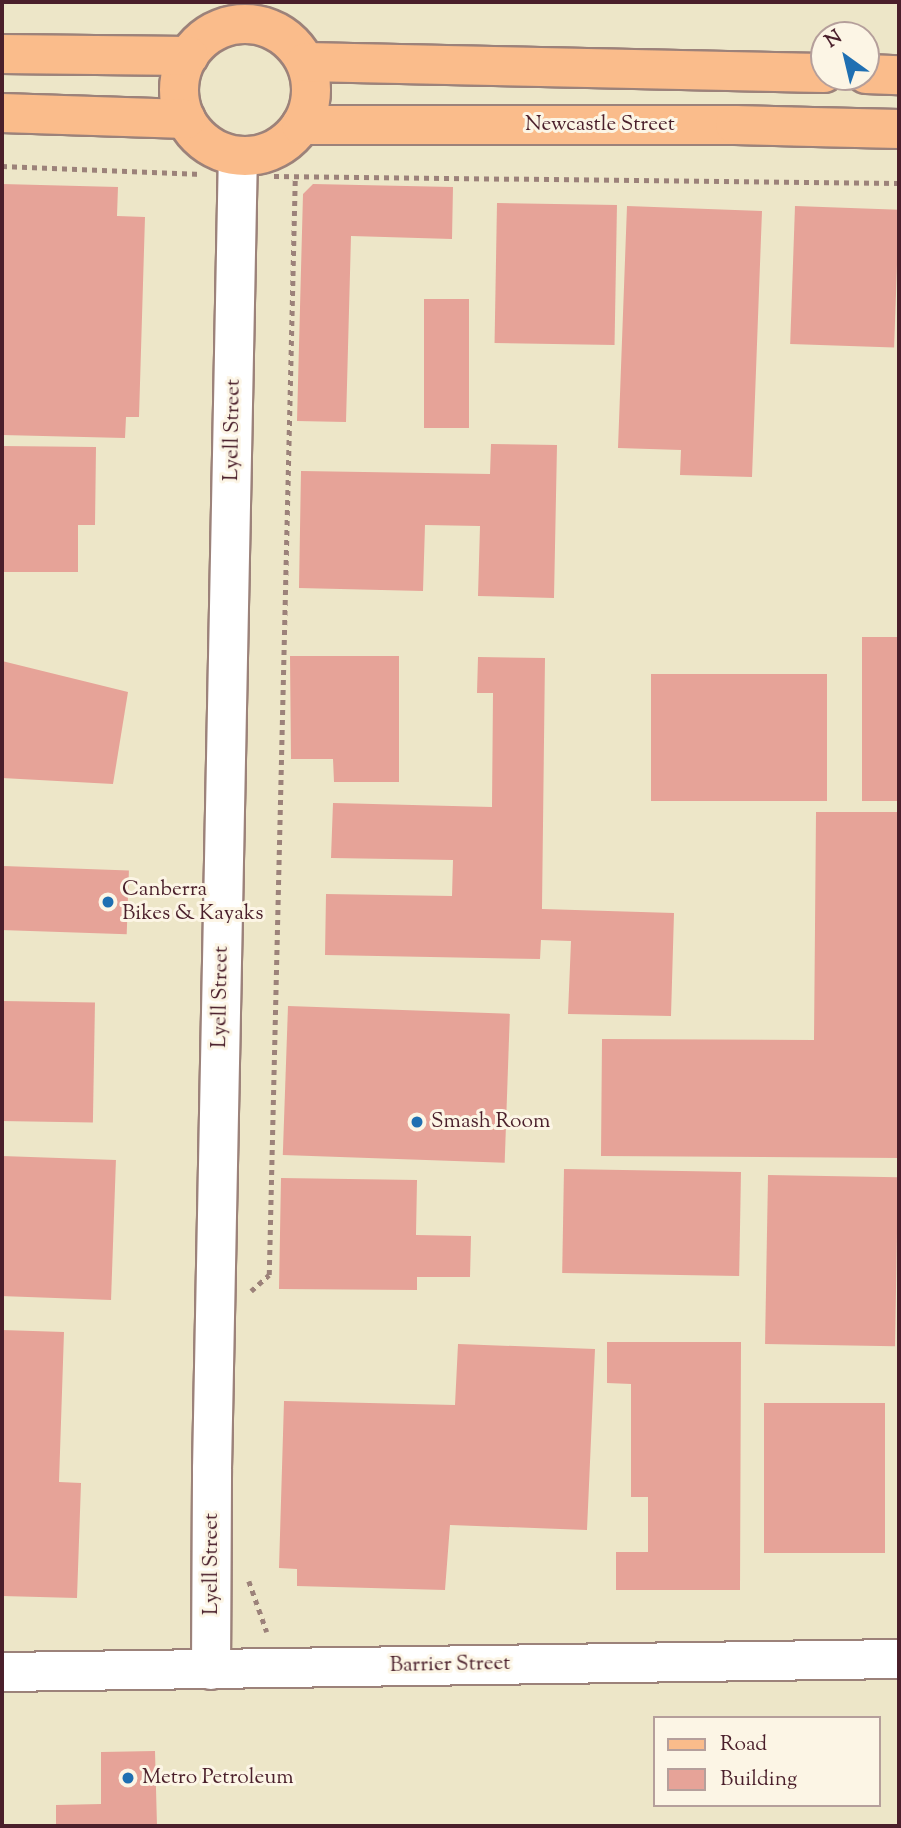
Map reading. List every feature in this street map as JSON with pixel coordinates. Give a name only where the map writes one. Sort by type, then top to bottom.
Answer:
[{"type":"main road","points":[[249,24],[283,36],[296,47],[306,62],[312,94],[302,125],[289,139],[274,149],[238,165],[225,153],[202,140],[186,119],[179,87],[189,55],[215,32],[249,24]]},
{"type":"main road","points":[[2,54],[189,55]]},
{"type":"main road","points":[[306,62],[810,73]]},
{"type":"main road","points":[[880,74],[899,75]]},
{"type":"main road","points":[[2,113],[186,119]]},
{"type":"main road","name":"Newcastle Street","points":[[302,125],[735,125],[899,129]]},
{"type":"street","name":"Lyell Street","points":[[211,1670],[212,1469],[238,165]]},
{"type":"street","name":"Barrier Street","points":[[2,1672],[899,1659]]},
{"type":"path","points":[[2,166],[238,165],[295,176],[899,183]]},
{"type":"path","points":[[243,1298],[269,1275],[295,176]]},
{"type":"path","points":[[245,1569],[268,1633]]},
{"type":"building","points":[[2,184],[118,187],[117,216],[145,217],[139,417],[126,417],[125,438],[2,435]]},
{"type":"building","points":[[313,184],[453,187],[452,239],[351,236],[346,422],[297,421],[303,194]]},
{"type":"building","points":[[497,203],[617,205],[615,345],[495,343]]},
{"type":"building","points":[[627,206],[762,211],[752,477],[680,475],[681,450],[618,448]]},
{"type":"building","points":[[795,206],[899,210],[894,348],[790,344]]},
{"type":"building","points":[[424,299],[469,299],[469,428],[424,428]]},
{"type":"building","points":[[491,444],[557,445],[554,598],[478,596],[480,526],[425,525],[423,591],[299,588],[301,471],[490,474]]},
{"type":"building","points":[[2,446],[96,447],[95,525],[78,525],[78,572],[2,572]]},
{"type":"building","points":[[862,637],[899,637],[899,801],[862,801]]},
{"type":"building","points":[[290,656],[399,656],[399,782],[334,782],[333,759],[291,759]]},
{"type":"building","points":[[478,657],[545,658],[542,909],[674,913],[671,1016],[568,1014],[571,941],[541,940],[540,959],[325,955],[326,894],[452,896],[453,860],[331,858],[333,803],[492,807],[493,693],[477,693]]},
{"type":"building","points":[[2,661],[128,692],[113,784],[2,778]]},
{"type":"building","points":[[651,674],[827,674],[827,801],[651,801]]},
{"type":"building","points":[[816,812],[899,812],[899,1158],[601,1156],[602,1039],[814,1040]]},
{"type":"building","points":[[3,866],[129,870],[127,934],[2,930]]},
{"type":"building","points":[[2,1001],[95,1003],[93,1123],[2,1121]]},
{"type":"building","points":[[288,1006],[510,1014],[505,1163],[283,1155]]},
{"type":"building","points":[[2,1156],[116,1160],[111,1300],[2,1296]]},
{"type":"building","points":[[564,1169],[741,1172],[739,1276],[562,1273]]},
{"type":"building","points":[[768,1175],[898,1177],[895,1346],[765,1344]]},
{"type":"building","points":[[281,1178],[417,1180],[416,1235],[471,1236],[470,1277],[417,1277],[417,1290],[279,1289]]},
{"type":"building","points":[[2,1330],[64,1332],[59,1482],[81,1483],[77,1598],[2,1596]]},
{"type":"building","points":[[607,1342],[741,1342],[740,1590],[616,1590],[616,1552],[648,1552],[648,1497],[631,1497],[631,1384],[607,1383]]},
{"type":"building","points":[[458,1344],[595,1349],[587,1530],[450,1525],[445,1590],[297,1586],[297,1569],[279,1568],[284,1401],[455,1405]]},
{"type":"building","points":[[764,1403],[885,1403],[885,1553],[764,1553]]},
{"type":"building","points":[[155,1751],[157,1826],[56,1826],[56,1805],[101,1804],[101,1752]]},
{"type":"place","name":"Canberra Bikes & Kayaks","points":[[108,902]]},
{"type":"place","name":"Smash Room","points":[[417,1122]]},
{"type":"place","name":"Metro Petroleum","points":[[128,1778]]}]
